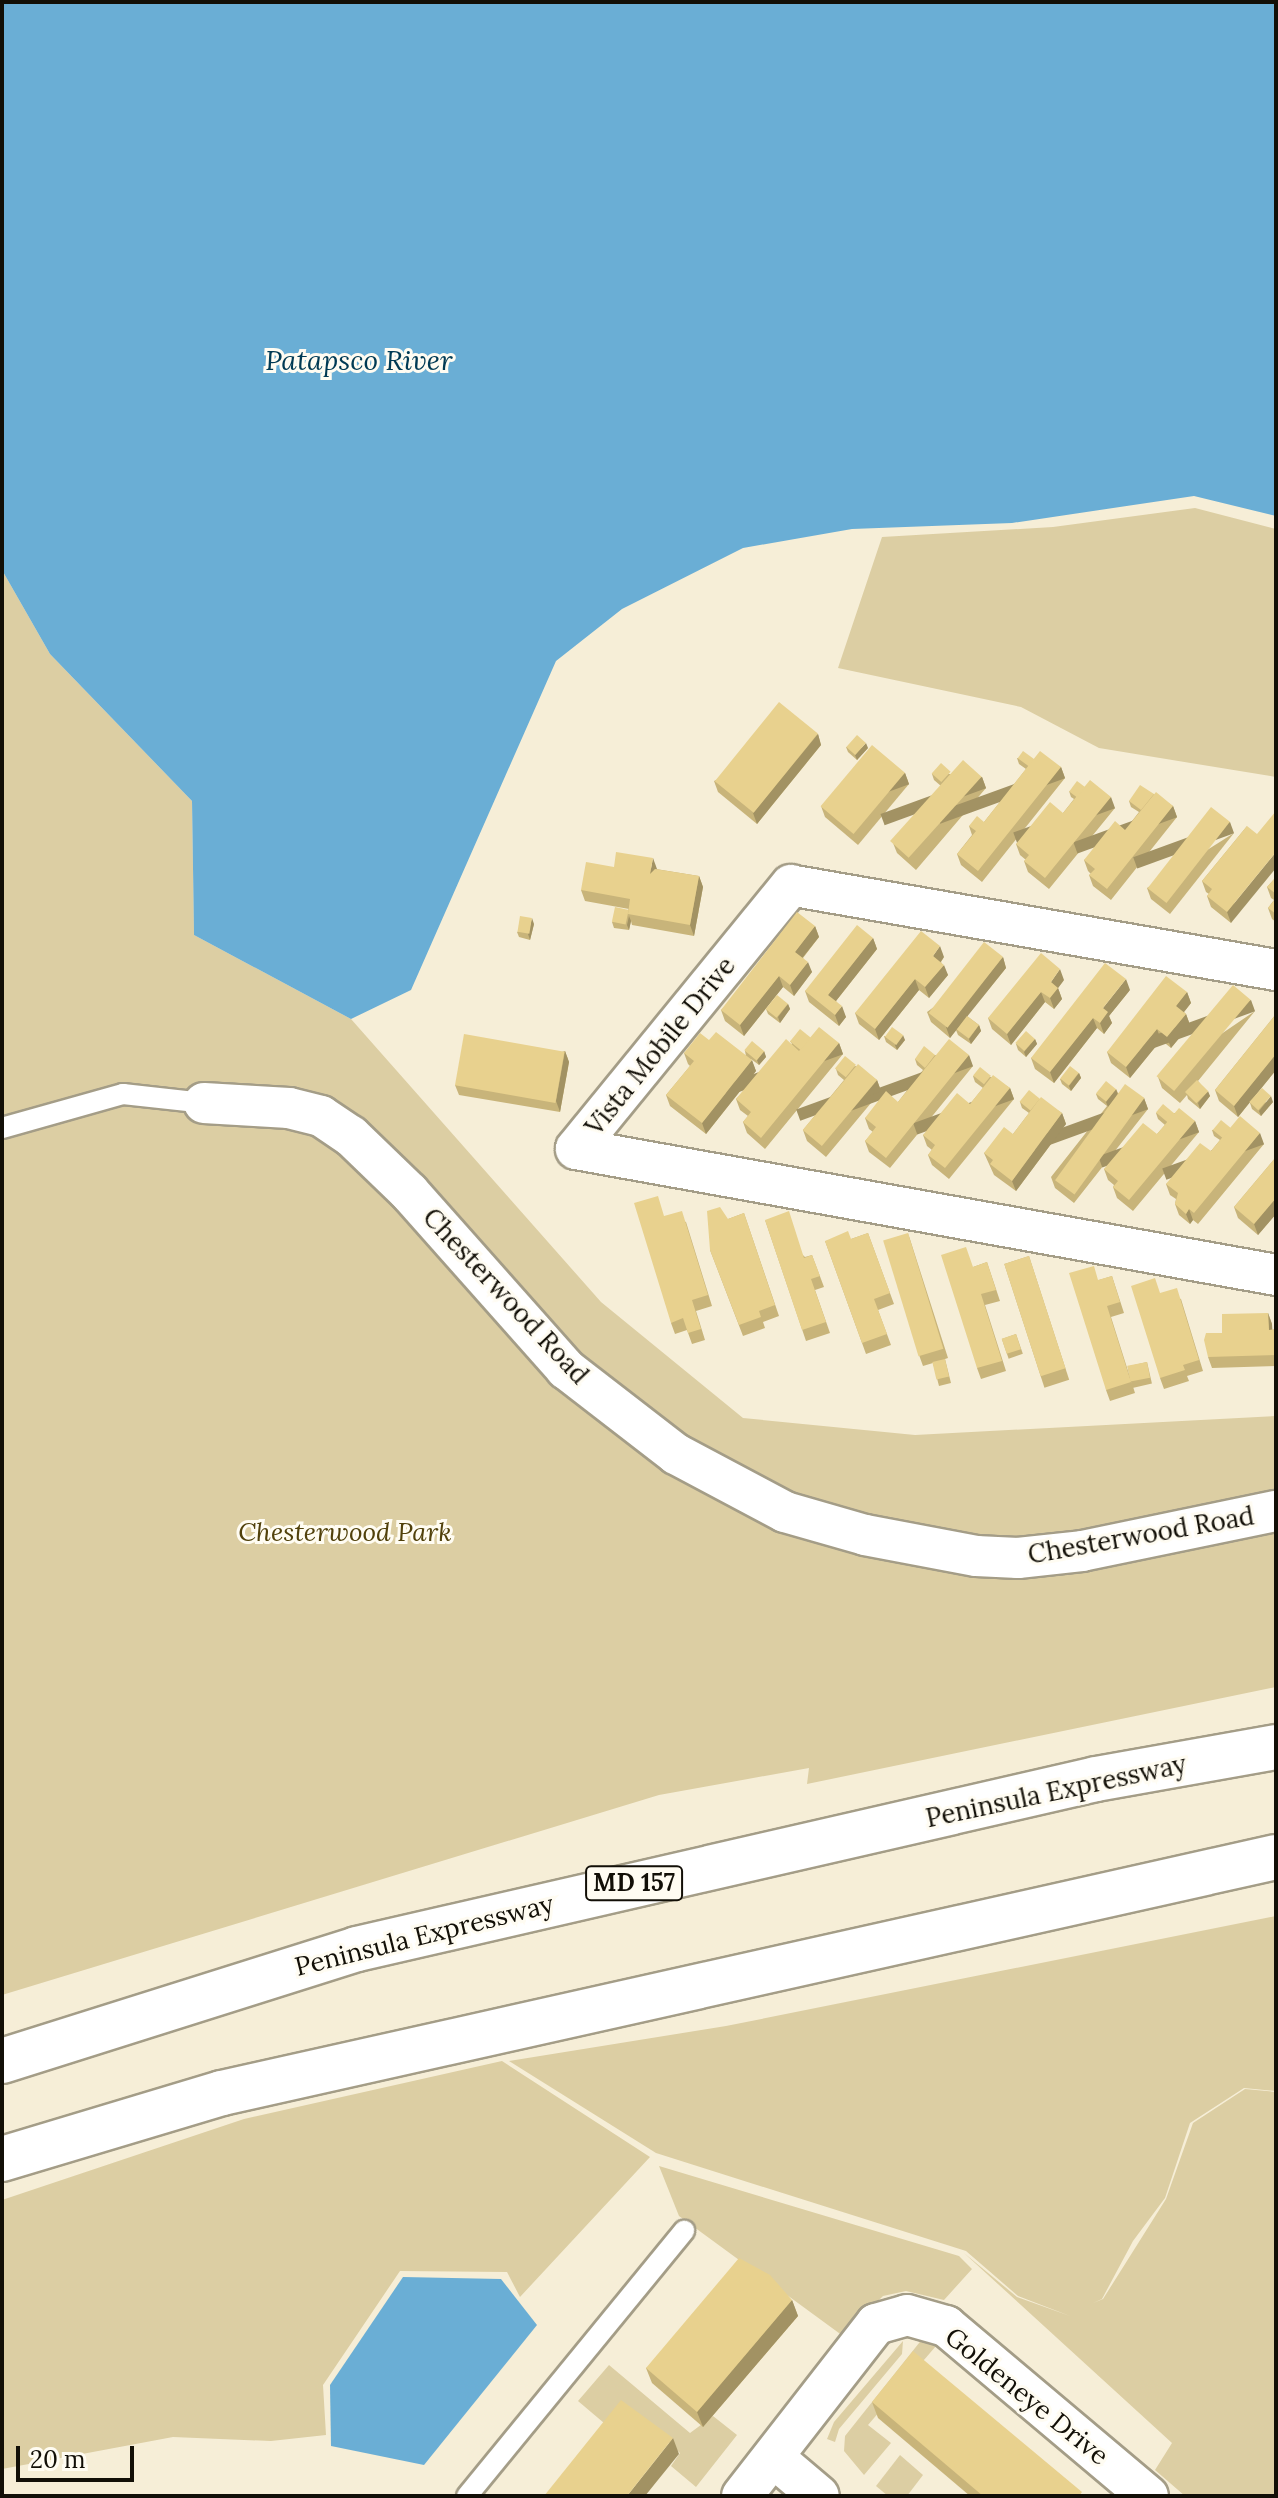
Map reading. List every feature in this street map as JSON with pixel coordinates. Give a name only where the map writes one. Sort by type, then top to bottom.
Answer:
[{"type":"main road","name":"Peninsula Expressway","points":[[2,2061],[357,1949],[1096,1779],[1276,1747]]},
{"type":"main road","points":[[2,2159],[222,2093],[1276,1857]]},
{"type":"street","name":"Vista Mobile Drive","points":[[1276,970],[791,885],[576,1149],[1276,1275]]},
{"type":"street","name":"Chesterwood Road","points":[[204,1103],[289,1108],[321,1116],[351,1136],[420,1204],[566,1369],[676,1454],[785,1512],[865,1535],[976,1556],[1018,1558],[1082,1551],[1276,1511]]},
{"type":"street","name":"Goldeneye Drive","points":[[742,2496],[876,2324],[907,2315],[946,2326],[1148,2496]]},
{"type":"street","points":[[773,2457],[819,2496]]},
{"type":"lane","points":[[2,1128],[123,1094],[204,1103]]},
{"type":"lane","points":[[467,2496],[684,2231]]},
{"type":"green space","points":[[1195,508],[1276,529],[1276,777],[1099,748],[1021,707],[838,668],[882,537],[1053,527]]},
{"type":"green space","name":"Chesterwood Park","points":[[2,570],[50,654],[192,801],[194,935],[351,1019],[601,1302],[743,1418],[915,1435],[1276,1416],[1276,1687],[807,1784],[809,1768],[659,1795],[2,1995]]},
{"type":"green space","points":[[1276,1916],[1276,2091],[1244,2088],[1190,2123],[1165,2198],[1133,2241],[1102,2299],[1093,2303],[1103,2299],[1166,2199],[1193,2123],[1245,2089],[1276,2092],[1276,2496],[1185,2496],[1155,2470],[1172,2443],[964,2253],[1017,2297],[1070,2316],[1018,2296],[966,2251],[656,2153],[509,2061],[726,2026]]},
{"type":"green space","points":[[502,2061],[650,2157],[520,2297],[507,2272],[400,2271],[323,2385],[326,2435],[271,2441],[173,2437],[2,2469],[2,2200],[244,2119]]},
{"type":"green space","points":[[659,2166],[959,2256],[972,2269],[944,2300],[906,2291],[883,2296],[843,2336],[679,2216]]},
{"type":"green space","points":[[923,2338],[936,2346],[868,2425],[891,2443],[864,2475],[844,2451],[845,2436]]},
{"type":"green space","points":[[903,2341],[902,2354],[839,2429],[835,2442],[827,2439],[834,2422]]},
{"type":"green space","points":[[609,2365],[690,2433],[713,2416],[737,2435],[696,2487],[671,2466],[680,2453],[654,2430],[604,2423],[578,2401]]},
{"type":"green space","points":[[900,2455],[923,2475],[907,2496],[888,2496],[876,2486]]},
{"type":"water","name":"Patapsco River","points":[[2,2],[1276,2],[1276,516],[1194,496],[1012,523],[852,529],[743,548],[622,609],[556,661],[411,990],[351,1019],[194,935],[192,801],[50,654],[2,570]]},
{"type":"water","points":[[403,2277],[501,2279],[537,2325],[424,2465],[331,2446],[330,2385]]},
{"type":"building","points":[[779,702],[818,733],[754,813],[715,781]]},
{"type":"building","points":[[857,735],[866,743],[855,755],[846,747]]},
{"type":"building","points":[[872,745],[905,773],[854,834],[821,806]]},
{"type":"building","points":[[1023,751],[1034,759],[1029,767],[1018,758]]},
{"type":"building","points":[[1040,751],[1061,767],[978,871],[957,854],[976,831],[969,826],[977,816],[984,822]]},
{"type":"building","points":[[963,760],[982,777],[909,858],[890,841]]},
{"type":"building","points":[[941,763],[951,772],[941,782],[932,773]]},
{"type":"building","points":[[1090,780],[1111,797],[1045,878],[1024,861],[1029,855],[1016,844],[1050,802],[1063,813]]},
{"type":"building","points":[[1077,781],[1085,787],[1077,797],[1069,791]]},
{"type":"building","points":[[1140,785],[1154,794],[1141,810],[1129,801]]},
{"type":"building","points":[[1156,792],[1173,806],[1107,889],[1089,875],[1095,869],[1084,860],[1115,821],[1125,830]]},
{"type":"building","points":[[1211,807],[1230,822],[1166,903],[1148,888]]},
{"type":"building","points":[[1276,811],[1276,852],[1227,912],[1207,896],[1212,889],[1202,881],[1247,826],[1257,834]]},
{"type":"building","points":[[616,852],[653,858],[650,874],[655,869],[699,876],[690,925],[628,914],[630,899],[581,890],[586,862],[614,867]]},
{"type":"building","points":[[1276,877],[1276,894],[1267,887]]},
{"type":"building","points":[[1276,898],[1276,914],[1268,908]]},
{"type":"building","points":[[615,907],[629,910],[626,925],[612,922]]},
{"type":"building","points":[[797,912],[815,926],[795,952],[808,962],[790,985],[779,976],[740,1025],[721,1010]]},
{"type":"building","points":[[520,916],[532,918],[529,934],[517,932]]},
{"type":"building","points":[[857,925],[873,938],[828,995],[842,1006],[835,1015],[805,991]]},
{"type":"building","points":[[921,931],[940,946],[933,956],[944,965],[925,987],[915,979],[875,1029],[855,1013]]},
{"type":"building","points":[[984,942],[1003,957],[948,1028],[929,1013]]},
{"type":"building","points":[[1041,953],[1060,969],[1051,982],[1058,988],[1050,998],[1041,992],[1007,1034],[988,1018]]},
{"type":"building","points":[[1105,963],[1126,979],[1103,1008],[1108,1012],[1100,1023],[1093,1018],[1050,1072],[1031,1058]]},
{"type":"building","points":[[1166,976],[1187,992],[1176,1006],[1186,1014],[1167,1037],[1157,1029],[1126,1067],[1107,1052]]},
{"type":"building","points":[[1233,985],[1251,1000],[1174,1091],[1157,1076]]},
{"type":"building","points":[[777,995],[788,1004],[777,1018],[766,1009]]},
{"type":"building","points":[[1276,1014],[1276,1054],[1234,1106],[1215,1090]]},
{"type":"building","points":[[967,1016],[979,1025],[969,1039],[957,1030]]},
{"type":"building","points":[[819,1027],[839,1043],[761,1138],[743,1122],[751,1112],[736,1099],[786,1039],[799,1051]]},
{"type":"building","points":[[892,1027],[903,1035],[896,1045],[885,1037]]},
{"type":"building","points":[[800,1029],[811,1038],[801,1050],[790,1041]]},
{"type":"building","points":[[1026,1031],[1035,1039],[1024,1051],[1015,1043]]},
{"type":"building","points":[[716,1032],[752,1060],[702,1123],[666,1095],[694,1061],[684,1053],[700,1033],[709,1040]]},
{"type":"building","points":[[464,1034],[564,1052],[555,1103],[455,1085]]},
{"type":"building","points":[[949,1039],[969,1055],[886,1158],[865,1141],[876,1127],[865,1118],[886,1091],[898,1102]]},
{"type":"building","points":[[752,1041],[764,1051],[757,1060],[744,1050]]},
{"type":"building","points":[[924,1046],[935,1055],[925,1068],[915,1059]]},
{"type":"building","points":[[845,1056],[856,1065],[846,1077],[835,1068]]},
{"type":"building","points":[[858,1064],[877,1080],[822,1146],[803,1130]]},
{"type":"building","points":[[1070,1066],[1079,1073],[1069,1085],[1060,1079]]},
{"type":"building","points":[[980,1067],[991,1076],[984,1084],[973,1076]]},
{"type":"building","points":[[993,1075],[1010,1088],[945,1168],[928,1155],[935,1145],[923,1135],[957,1093],[970,1104]]},
{"type":"building","points":[[1197,1080],[1208,1091],[1196,1103],[1185,1092]]},
{"type":"building","points":[[1106,1081],[1116,1089],[1106,1102],[1096,1093]]},
{"type":"building","points":[[1125,1084],[1144,1098],[1074,1194],[1055,1180]]},
{"type":"building","points":[[1262,1088],[1271,1096],[1258,1110],[1249,1102]]},
{"type":"building","points":[[1029,1090],[1040,1099],[1030,1110],[1020,1102]]},
{"type":"building","points":[[1041,1097],[1062,1113],[1012,1181],[990,1164],[993,1160],[984,1153],[1004,1127],[1013,1134]]},
{"type":"building","points":[[1163,1104],[1175,1114],[1168,1123],[1156,1112]]},
{"type":"building","points":[[1179,1108],[1195,1121],[1129,1200],[1113,1187],[1118,1181],[1104,1169],[1143,1123],[1157,1134]]},
{"type":"building","points":[[1240,1116],[1260,1133],[1194,1213],[1189,1209],[1186,1214],[1175,1204],[1178,1193],[1166,1184],[1200,1143],[1211,1151]]},
{"type":"building","points":[[1221,1120],[1231,1128],[1223,1138],[1213,1130]]},
{"type":"building","points":[[1276,1157],[1276,1198],[1254,1224],[1234,1207]]},
{"type":"building","points":[[658,1196],[664,1216],[682,1211],[708,1295],[692,1300],[701,1329],[688,1333],[683,1318],[671,1323],[634,1203]]},
{"type":"building","points":[[720,1207],[728,1219],[744,1213],[775,1305],[759,1311],[761,1317],[739,1325],[710,1250],[707,1211]]},
{"type":"building","points":[[789,1211],[804,1258],[812,1255],[820,1276],[811,1279],[826,1322],[802,1330],[765,1220]]},
{"type":"building","points":[[848,1231],[851,1239],[868,1233],[890,1293],[874,1299],[887,1334],[862,1343],[825,1241]]},
{"type":"building","points":[[908,1233],[943,1349],[919,1356],[883,1241]]},
{"type":"building","points":[[966,1247],[973,1267],[987,1262],[996,1290],[981,1294],[1002,1361],[977,1368],[941,1255]]},
{"type":"building","points":[[1029,1256],[1065,1368],[1041,1376],[1004,1264]]},
{"type":"building","points":[[1094,1266],[1098,1280],[1112,1276],[1120,1302],[1107,1306],[1131,1382],[1106,1390],[1069,1273]]},
{"type":"building","points":[[1155,1278],[1160,1293],[1177,1288],[1199,1360],[1183,1365],[1185,1370],[1160,1378],[1131,1286]]},
{"type":"building","points":[[1268,1313],[1269,1330],[1276,1329],[1276,1355],[1208,1357],[1204,1340],[1206,1333],[1222,1333],[1222,1314]]},
{"type":"building","points":[[1016,1334],[1021,1349],[1007,1354],[1002,1339]]},
{"type":"building","points":[[945,1359],[949,1377],[936,1379],[932,1362]]},
{"type":"building","points":[[1147,1362],[1150,1378],[1130,1382],[1127,1366]]},
{"type":"building","points":[[739,2258],[770,2275],[792,2300],[697,2412],[646,2368]]},
{"type":"building","points":[[913,2351],[1082,2492],[1079,2496],[983,2496],[872,2402]]},
{"type":"building","points":[[621,2400],[673,2438],[627,2496],[544,2496]]}]
